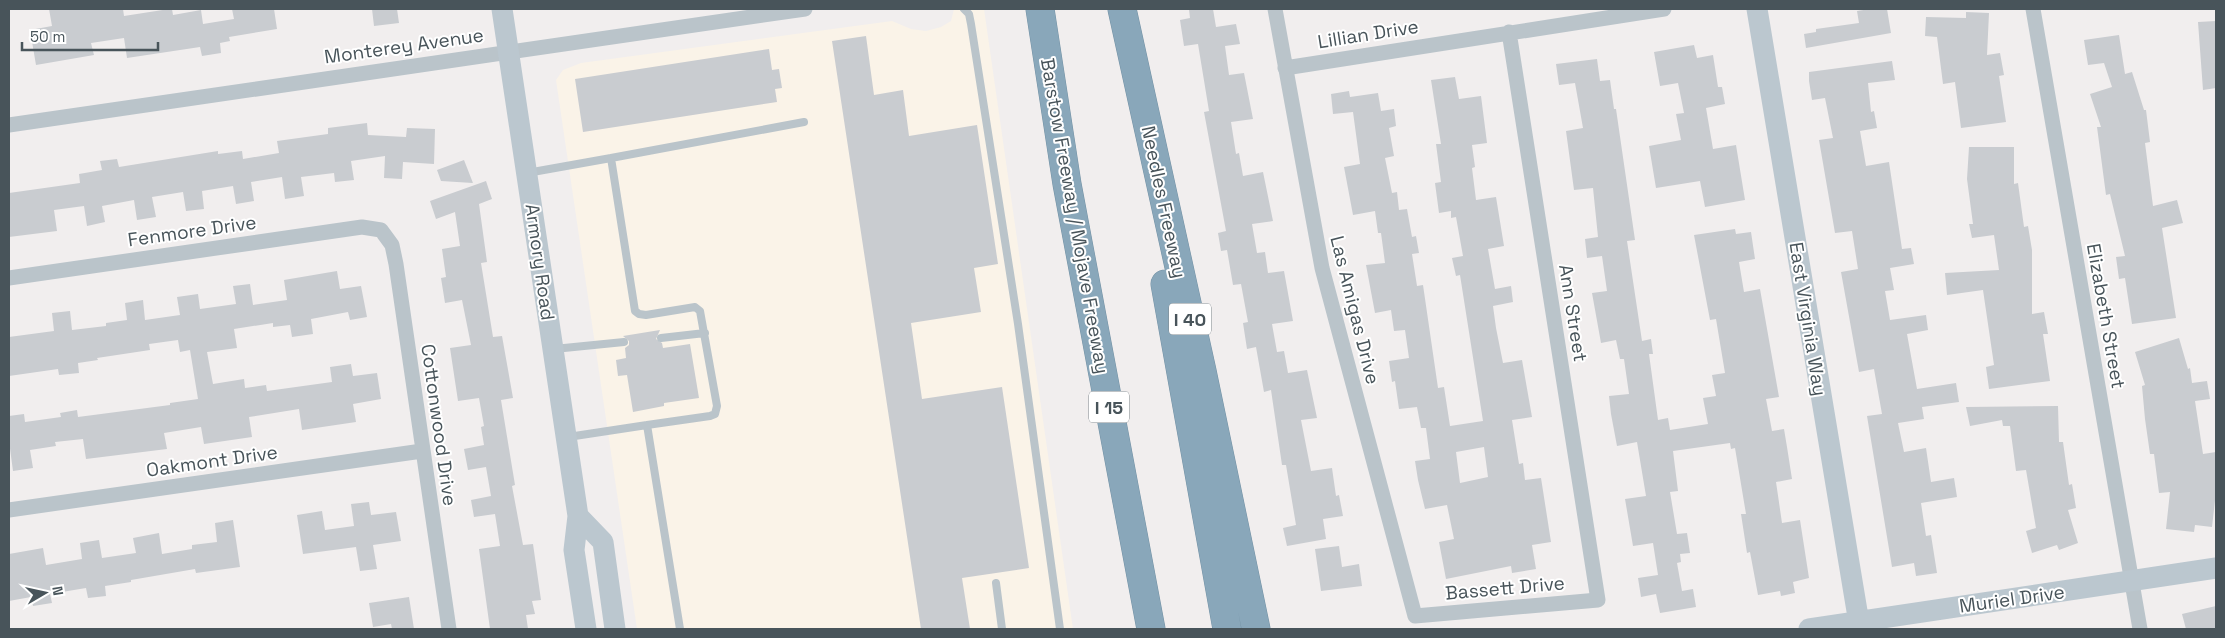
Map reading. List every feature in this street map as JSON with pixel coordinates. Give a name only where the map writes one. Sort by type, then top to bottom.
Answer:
[{"type":"highway","name":"Barstow Freeway / Mojave Freeway","points":[[1040,9],[1067,184],[1151,629]]},
{"type":"highway","points":[[1121,9],[1155,230],[1227,629]]},
{"type":"highway","name":"Needles Freeway","points":[[1121,9],[1202,371],[1256,629]]},
{"type":"highway","points":[[1067,184],[1131,629]]},
{"type":"street","name":"Armory Road","points":[[502,9],[578,516],[574,550],[586,629]]},
{"type":"street","name":"Monterey Avenue","points":[[9,125],[805,9]]},
{"type":"street","name":"Las Amigas Drive","points":[[1275,9],[1322,268],[1415,616]]},
{"type":"street","name":"Lillian Drive","points":[[1285,68],[1664,9]]},
{"type":"street","name":"East Virginia Way","points":[[1757,9],[1859,625]]},
{"type":"street","name":"Elizabeth Street","points":[[2032,9],[2140,629]]},
{"type":"street","name":"Ann Street","points":[[1509,32],[1598,600]]},
{"type":"street","name":"Fenmore Drive","points":[[9,278],[362,227],[381,230]]},
{"type":"street","name":"Cottonwood Drive","points":[[381,230],[392,245],[396,264],[449,629]]},
{"type":"street","name":"Oakmont Drive","points":[[9,510],[422,450]]},
{"type":"street","points":[[578,516],[603,542],[615,629]]},
{"type":"street","name":"Muriel Drive","points":[[1809,629],[1859,625],[2216,568]]},
{"type":"street","name":"Bassett Drive","points":[[1415,616],[1598,600]]},
{"type":"lane","points":[[964,9],[969,14],[971,24],[1060,629]]},
{"type":"lane","points":[[527,173],[804,122]]},
{"type":"lane","points":[[567,437],[715,414],[717,406],[702,316],[695,307],[646,315],[635,311],[611,158]]},
{"type":"lane","points":[[662,338],[705,333]]},
{"type":"lane","points":[[552,349],[624,342]]},
{"type":"lane","points":[[648,425],[680,629]]},
{"type":"lane","points":[[996,583],[1002,629]]},
{"type":"shaded area","points":[[954,9],[984,9],[1073,629],[637,629],[556,80],[563,70],[581,63],[892,21],[911,29],[926,31],[941,27],[951,21]]},
{"type":"building","points":[[49,9],[123,9],[124,16],[169,9],[172,9],[173,15],[201,10],[203,24],[234,19],[232,9],[274,9],[277,29],[229,37],[230,41],[220,43],[221,53],[202,56],[200,47],[127,58],[124,38],[91,43],[94,55],[36,65],[30,30],[52,26]]},
{"type":"building","points":[[372,9],[397,9],[399,23],[374,26]]},
{"type":"building","points":[[1189,9],[1213,9],[1216,27],[1236,24],[1240,44],[1225,46],[1229,75],[1244,73],[1253,119],[1231,122],[1236,154],[1239,153],[1243,176],[1263,172],[1273,221],[1252,224],[1257,253],[1265,252],[1268,273],[1284,271],[1293,321],[1272,324],[1277,352],[1284,351],[1288,373],[1307,370],[1317,418],[1301,420],[1311,471],[1332,468],[1336,496],[1339,495],[1343,516],[1323,519],[1326,539],[1287,546],[1283,528],[1296,525],[1286,465],[1282,465],[1271,390],[1264,392],[1256,347],[1247,349],[1243,323],[1248,322],[1241,284],[1233,285],[1227,250],[1221,251],[1218,233],[1226,231],[1204,112],[1209,111],[1198,44],[1184,46],[1180,20],[1190,18]]},
{"type":"building","points":[[1887,9],[1891,33],[1806,48],[1804,34],[1816,32],[1816,29],[1859,23],[1857,11]]},
{"type":"building","points":[[1966,12],[1989,13],[1987,55],[2000,53],[2004,75],[1999,76],[2006,122],[1961,128],[1955,82],[1943,84],[1937,37],[1925,36],[1926,17],[1966,18]]},
{"type":"building","points":[[2216,21],[2216,88],[2203,90],[2198,22]]},
{"type":"building","points":[[2119,35],[2125,74],[2132,72],[2144,110],[2146,110],[2150,142],[2145,143],[2153,206],[2177,200],[2183,223],[2162,228],[2176,318],[2132,324],[2125,278],[2119,279],[2116,257],[2125,256],[2110,194],[2106,195],[2097,127],[2101,127],[2090,94],[2112,87],[2104,63],[2088,65],[2084,40]]},
{"type":"building","points":[[866,36],[874,95],[903,90],[909,136],[977,125],[998,264],[974,268],[981,312],[911,323],[922,399],[1002,387],[1029,568],[962,578],[970,629],[921,629],[832,41]]},
{"type":"building","points":[[1694,45],[1697,58],[1713,55],[1718,87],[1722,87],[1725,104],[1706,108],[1713,149],[1736,145],[1745,200],[1705,207],[1700,181],[1656,188],[1649,146],[1681,140],[1676,114],[1684,113],[1678,83],[1660,86],[1654,52]]},
{"type":"building","points":[[769,49],[772,70],[779,69],[782,88],[775,89],[777,102],[583,132],[575,79]]},
{"type":"building","points":[[1597,59],[1600,81],[1610,80],[1614,109],[1616,109],[1635,240],[1627,241],[1642,341],[1651,339],[1653,354],[1649,354],[1658,420],[1668,418],[1670,430],[1708,424],[1703,398],[1716,396],[1712,375],[1725,373],[1716,319],[1710,320],[1694,235],[1735,229],[1736,234],[1751,232],[1755,259],[1739,262],[1744,292],[1760,289],[1779,397],[1766,399],[1772,431],[1784,429],[1792,479],[1776,482],[1782,523],[1800,520],[1809,578],[1793,582],[1795,593],[1781,596],[1780,591],[1758,595],[1750,552],[1747,553],[1741,514],[1746,514],[1735,448],[1731,449],[1730,443],[1673,451],[1678,491],[1670,492],[1677,534],[1687,533],[1690,553],[1680,554],[1681,562],[1677,563],[1682,591],[1693,589],[1696,607],[1660,613],[1656,594],[1641,597],[1638,578],[1658,575],[1653,543],[1633,546],[1625,499],[1646,496],[1637,442],[1617,446],[1609,396],[1629,394],[1624,359],[1620,359],[1616,340],[1601,343],[1592,293],[1607,291],[1602,256],[1587,258],[1585,239],[1598,237],[1593,188],[1574,190],[1566,131],[1583,128],[1575,83],[1559,85],[1556,64]]},
{"type":"building","points":[[1892,61],[1895,80],[1868,83],[1871,112],[1874,111],[1877,128],[1860,131],[1866,166],[1889,162],[1902,249],[1911,248],[1914,264],[1890,268],[1894,290],[1885,291],[1890,320],[1926,315],[1928,330],[1907,334],[1917,389],[1956,383],[1959,402],[1922,407],[1924,419],[1898,423],[1904,452],[1926,448],[1931,482],[1954,478],[1957,497],[1921,503],[1926,536],[1931,535],[1937,573],[1916,576],[1914,563],[1892,567],[1867,416],[1882,414],[1874,369],[1859,372],[1841,272],[1858,269],[1852,231],[1835,233],[1819,140],[1833,138],[1825,98],[1812,100],[1809,81],[1809,72]]},
{"type":"building","points":[[1455,77],[1459,99],[1481,96],[1487,143],[1472,145],[1475,167],[1472,168],[1476,200],[1496,197],[1504,246],[1488,249],[1495,289],[1511,286],[1513,302],[1493,306],[1496,328],[1503,363],[1522,360],[1532,417],[1512,420],[1519,464],[1523,463],[1525,480],[1541,478],[1551,542],[1532,545],[1536,569],[1512,573],[1511,566],[1446,579],[1439,542],[1454,539],[1447,505],[1425,509],[1415,461],[1430,459],[1426,428],[1421,428],[1417,407],[1399,409],[1395,381],[1392,382],[1389,361],[1409,358],[1405,330],[1394,331],[1391,310],[1375,313],[1366,265],[1385,263],[1381,233],[1378,233],[1375,211],[1353,215],[1344,167],[1360,164],[1353,112],[1333,114],[1331,94],[1349,91],[1350,97],[1378,93],[1381,111],[1394,109],[1396,126],[1389,128],[1394,156],[1385,158],[1392,193],[1397,192],[1399,210],[1407,209],[1412,237],[1416,236],[1419,253],[1412,254],[1417,286],[1423,285],[1438,388],[1444,387],[1450,426],[1483,421],[1460,275],[1456,276],[1452,258],[1463,256],[1456,217],[1451,218],[1451,211],[1439,213],[1435,183],[1441,182],[1436,144],[1441,144],[1431,80]],"holes":[[[1484,447],[1488,477],[1460,483],[1456,452]]]},
{"type":"building","points":[[367,123],[368,135],[406,137],[407,128],[435,129],[434,164],[403,162],[402,179],[384,178],[385,156],[351,161],[354,180],[335,182],[334,173],[301,177],[304,196],[285,199],[282,177],[251,182],[254,201],[236,204],[233,186],[202,191],[204,209],[186,211],[183,192],[152,197],[156,217],[137,220],[134,200],[102,206],[105,222],[87,226],[84,206],[54,210],[57,231],[9,237],[9,193],[80,183],[79,174],[102,170],[100,161],[117,159],[119,167],[218,151],[218,154],[242,151],[243,159],[279,153],[277,141],[328,134],[328,128]]},
{"type":"building","points":[[1969,147],[2014,147],[2014,184],[2018,183],[2024,227],[2028,226],[2032,250],[2032,314],[2044,312],[2048,334],[2043,334],[2050,381],[1989,389],[1986,367],[1994,365],[1983,290],[1947,295],[1945,273],[1999,270],[1994,235],[1972,238],[1969,224],[1973,224],[1967,179]]},
{"type":"building","points":[[464,160],[473,183],[441,181],[437,170]]},
{"type":"building","points":[[486,181],[492,199],[479,204],[487,262],[481,263],[493,337],[502,336],[513,398],[501,400],[515,485],[512,486],[523,545],[533,544],[541,600],[532,601],[535,614],[526,615],[528,629],[490,629],[479,549],[500,546],[495,514],[474,517],[471,500],[491,496],[486,467],[468,470],[464,449],[484,445],[481,427],[484,426],[479,398],[458,401],[450,348],[471,345],[462,300],[445,303],[441,278],[446,277],[442,249],[460,246],[455,212],[436,219],[430,201]]},
{"type":"building","points":[[337,271],[340,289],[361,286],[367,317],[350,320],[348,312],[311,319],[313,334],[292,337],[290,325],[273,327],[273,323],[234,329],[237,348],[207,352],[213,384],[244,379],[245,388],[266,385],[267,391],[332,382],[330,367],[351,364],[353,376],[377,373],[381,399],[353,404],[356,422],[302,430],[299,409],[249,417],[252,437],[204,444],[201,427],[164,433],[167,449],[86,459],[83,439],[55,442],[56,446],[30,450],[33,468],[13,471],[9,441],[9,416],[24,414],[25,422],[61,417],[60,413],[77,410],[78,417],[170,405],[170,403],[198,399],[190,350],[180,352],[178,340],[149,344],[150,350],[97,358],[98,360],[78,363],[79,373],[59,375],[58,369],[9,376],[9,337],[54,331],[52,313],[70,311],[72,330],[106,326],[106,323],[127,320],[125,303],[143,300],[145,320],[180,315],[177,297],[198,294],[200,309],[236,304],[233,286],[250,284],[253,305],[287,300],[284,280]]},
{"type":"building","points":[[660,330],[656,339],[662,343],[663,348],[690,344],[699,398],[664,403],[664,406],[633,412],[627,375],[618,376],[616,360],[626,358],[625,348],[629,345],[629,341],[623,336]]},
{"type":"building","points":[[2179,338],[2188,369],[2190,368],[2192,383],[2207,381],[2210,399],[2195,401],[2203,454],[2216,452],[2216,492],[2212,527],[2195,525],[2194,532],[2166,529],[2170,492],[2159,493],[2154,454],[2150,454],[2145,419],[2142,386],[2145,385],[2135,352]]},
{"type":"building","points":[[2058,406],[2059,442],[2063,442],[2069,485],[2072,484],[2076,508],[2068,510],[2078,543],[2059,550],[2057,545],[2032,553],[2026,531],[2036,528],[2026,470],[2016,471],[2010,426],[2003,426],[2002,420],[1970,426],[1966,407]]},
{"type":"building","points":[[369,502],[371,515],[396,512],[401,541],[373,545],[377,569],[360,571],[356,547],[303,554],[297,515],[322,511],[325,530],[354,526],[351,504]]},
{"type":"building","points":[[233,520],[240,567],[196,573],[195,569],[131,580],[131,582],[105,586],[106,596],[88,598],[86,588],[50,594],[52,603],[33,606],[31,597],[9,601],[9,554],[43,548],[46,565],[82,559],[80,543],[99,540],[102,558],[136,553],[133,538],[159,533],[162,554],[192,549],[192,545],[217,542],[215,523]]},
{"type":"building","points":[[1339,546],[1342,567],[1359,564],[1362,586],[1321,591],[1315,549]]},
{"type":"building","points":[[409,597],[414,629],[392,629],[391,624],[373,627],[369,603]]},
{"type":"building","points":[[2216,606],[2216,629],[2186,629],[2182,614]]}]
